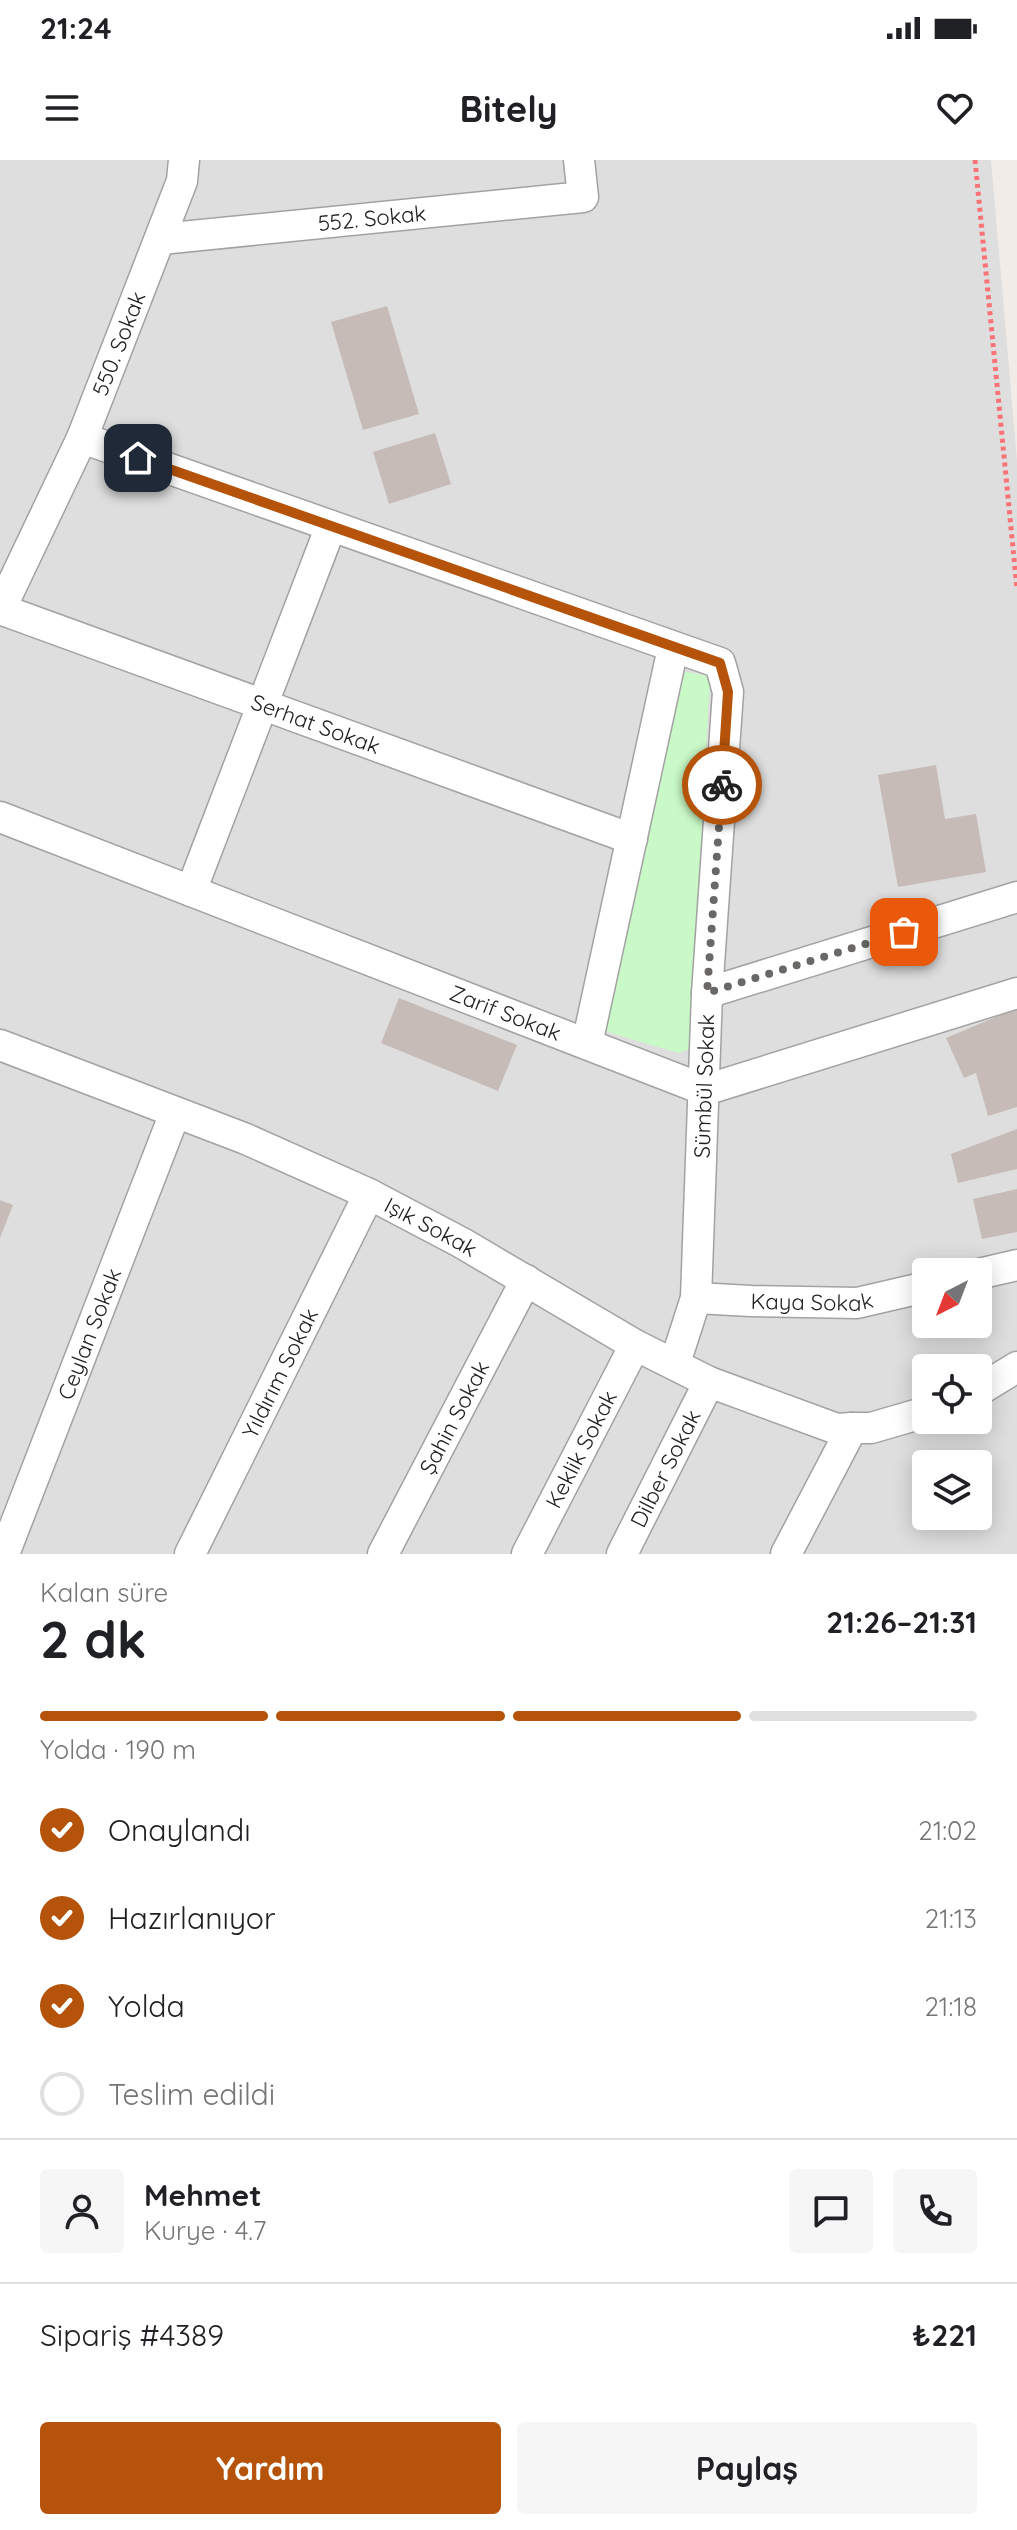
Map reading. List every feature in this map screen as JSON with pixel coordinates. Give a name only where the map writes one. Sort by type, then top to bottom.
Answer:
[{"type":"street","name":"552. Sokak","points":[[161,239],[583,197],[579,160]]},
{"type":"street","name":"550. Sokak","points":[[0,610],[82,438],[182,181],[179,162]]},
{"type":"street","points":[[82,438],[673,648],[587,1044]]},
{"type":"street","points":[[191,891],[331,526]]},
{"type":"street","name":"Serhat Sokak","points":[[0,610],[632,839]]},
{"type":"street","name":"Sümbül Sokak","points":[[673,648],[720,663],[728,692],[707,993],[696,1298],[675,1363]]},
{"type":"street","name":"Zarif Sokak","points":[[0,817],[705,1090]]},
{"type":"street","points":[[707,993],[1017,897]]},
{"type":"street","points":[[705,1090],[1017,993]]},
{"type":"street","name":"Işık Sokak","points":[[0,1045],[246,1139],[369,1194],[526,1280],[635,1345],[709,1382],[837,1429],[871,1428],[912,1416]]},
{"type":"street","name":"Ceylan Sokak","points":[[4,1554],[175,1113]]},
{"type":"street","name":"Yıldırım Sokak","points":[[190,1554],[369,1194]]},
{"type":"street","points":[[992,1271],[1017,1265]]},
{"type":"street","name":"Şahin Sokak","points":[[383,1554],[526,1280]]},
{"type":"street","name":"Kaya Sokak","points":[[696,1298],[857,1303],[912,1290]]},
{"type":"street","name":"Keklik Sokak","points":[[527,1554],[635,1345]]},
{"type":"street","points":[[992,1382],[1017,1367]]},
{"type":"street","name":"Dilber Sokak","points":[[622,1554],[709,1382]]},
{"type":"street","points":[[786,1554],[852,1428]]},
{"type":"path","points":[[975,160],[1017,589]]},
{"type":"shaded area","points":[[0,160],[991,160],[1017,461],[1017,1554],[0,1554]]},
{"type":"green space","points":[[681,671],[710,676],[690,1049],[678,1053],[608,1032],[600,1023]]},
{"type":"building","points":[[387,306],[419,414],[363,430],[331,322]]},
{"type":"building","points":[[435,433],[451,484],[389,504],[373,452]]},
{"type":"building","points":[[936,765],[945,819],[976,814],[986,872],[898,887],[878,775]]},
{"type":"building","points":[[399,998],[517,1045],[498,1091],[381,1043]]},
{"type":"building","points":[[1017,1008],[1017,1107],[988,1116],[976,1073],[964,1078],[946,1038]]},
{"type":"building","points":[[1017,1129],[1017,1169],[958,1183],[951,1154]]},
{"type":"building","points":[[1017,1189],[1017,1232],[982,1239],[973,1199]]},
{"type":"building","points":[[0,1200],[13,1205],[0,1238]]},
{"type":"way so far","points":[[722,785],[707,993],[904,932]]},
{"type":"route","points":[[138,458],[720,663],[728,692],[722,785]]}]
